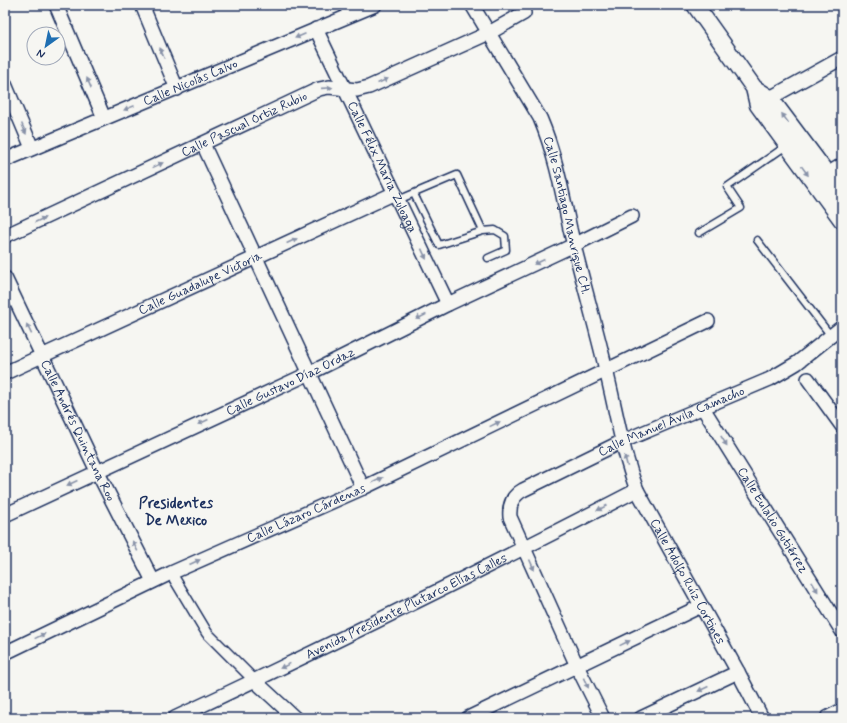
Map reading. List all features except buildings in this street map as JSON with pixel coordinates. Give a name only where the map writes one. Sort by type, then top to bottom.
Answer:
[{"type":"street","points":[[56,5],[104,118]]},
{"type":"street","points":[[142,5],[177,89]]},
{"type":"street","name":"Calle Nicolás Calvo","points":[[5,160],[177,89],[316,29],[344,11],[375,5]]},
{"type":"street","name":"Calle Santiago Manrique CH.","points":[[472,5],[540,118],[548,138],[607,371],[621,442]]},
{"type":"street","points":[[695,5],[764,101],[827,174],[842,194]]},
{"type":"street","name":"Calle Pascual Ortiz Rubio","points":[[5,236],[319,89],[329,87],[356,90],[369,87],[489,33],[524,13]]},
{"type":"street","name":"Calle Félix María Zuloaga","points":[[316,29],[448,304]]},
{"type":"street","points":[[764,101],[842,58]]},
{"type":"street","points":[[5,84],[32,148]]},
{"type":"street","points":[[764,101],[787,146],[842,220]]},
{"type":"street","points":[[203,144],[363,488]]},
{"type":"street","points":[[827,174],[842,165]]},
{"type":"street","name":"Calle Guadalupe Victoria","points":[[5,373],[256,258],[396,197]]},
{"type":"street","name":"Calle Gustavo Díaz Ordaz","points":[[5,515],[310,373],[448,304],[632,216]]},
{"type":"street","name":"Calle Andrés Quintana Roo","points":[[5,278],[97,471],[153,581]]},
{"type":"street","name":"Calle Lázaro Cárdenas","points":[[5,653],[171,572],[363,488],[708,321]]},
{"type":"street","name":"Calle Manuel Ávila Camacho","points":[[524,548],[510,517],[510,504],[518,493],[621,442],[770,379],[797,363],[842,327]]},
{"type":"street","points":[[808,379],[842,426]]},
{"type":"street","name":"Calle Eulalio Gutiérrez","points":[[703,408],[842,631]]},
{"type":"street","name":"Calle Adolfo Ruíz Cortines","points":[[621,442],[628,469],[636,490],[738,672],[762,718]]},
{"type":"street","name":"Avenida Presidente Plutarco Elías Calles","points":[[175,718],[254,681],[524,548],[636,490]]},
{"type":"street","points":[[524,548],[577,666],[603,718]]},
{"type":"street","points":[[171,572],[207,633],[254,681],[294,718]]},
{"type":"street","points":[[468,718],[701,606]]},
{"type":"street","points":[[641,718],[738,672]]},
{"type":"street","points":[[827,718],[842,710]]},
{"type":"lane","points":[[699,233],[740,208],[727,187],[787,146]]},
{"type":"lane","points":[[396,197],[414,194],[457,174],[482,231]]},
{"type":"lane","points":[[414,194],[439,245],[482,231],[495,230],[505,236],[506,250],[488,258]]},
{"type":"lane","points":[[757,240],[830,336]]},
{"type":"district","name":"Presidentes De Mexico","points":[[176,512]]}]
